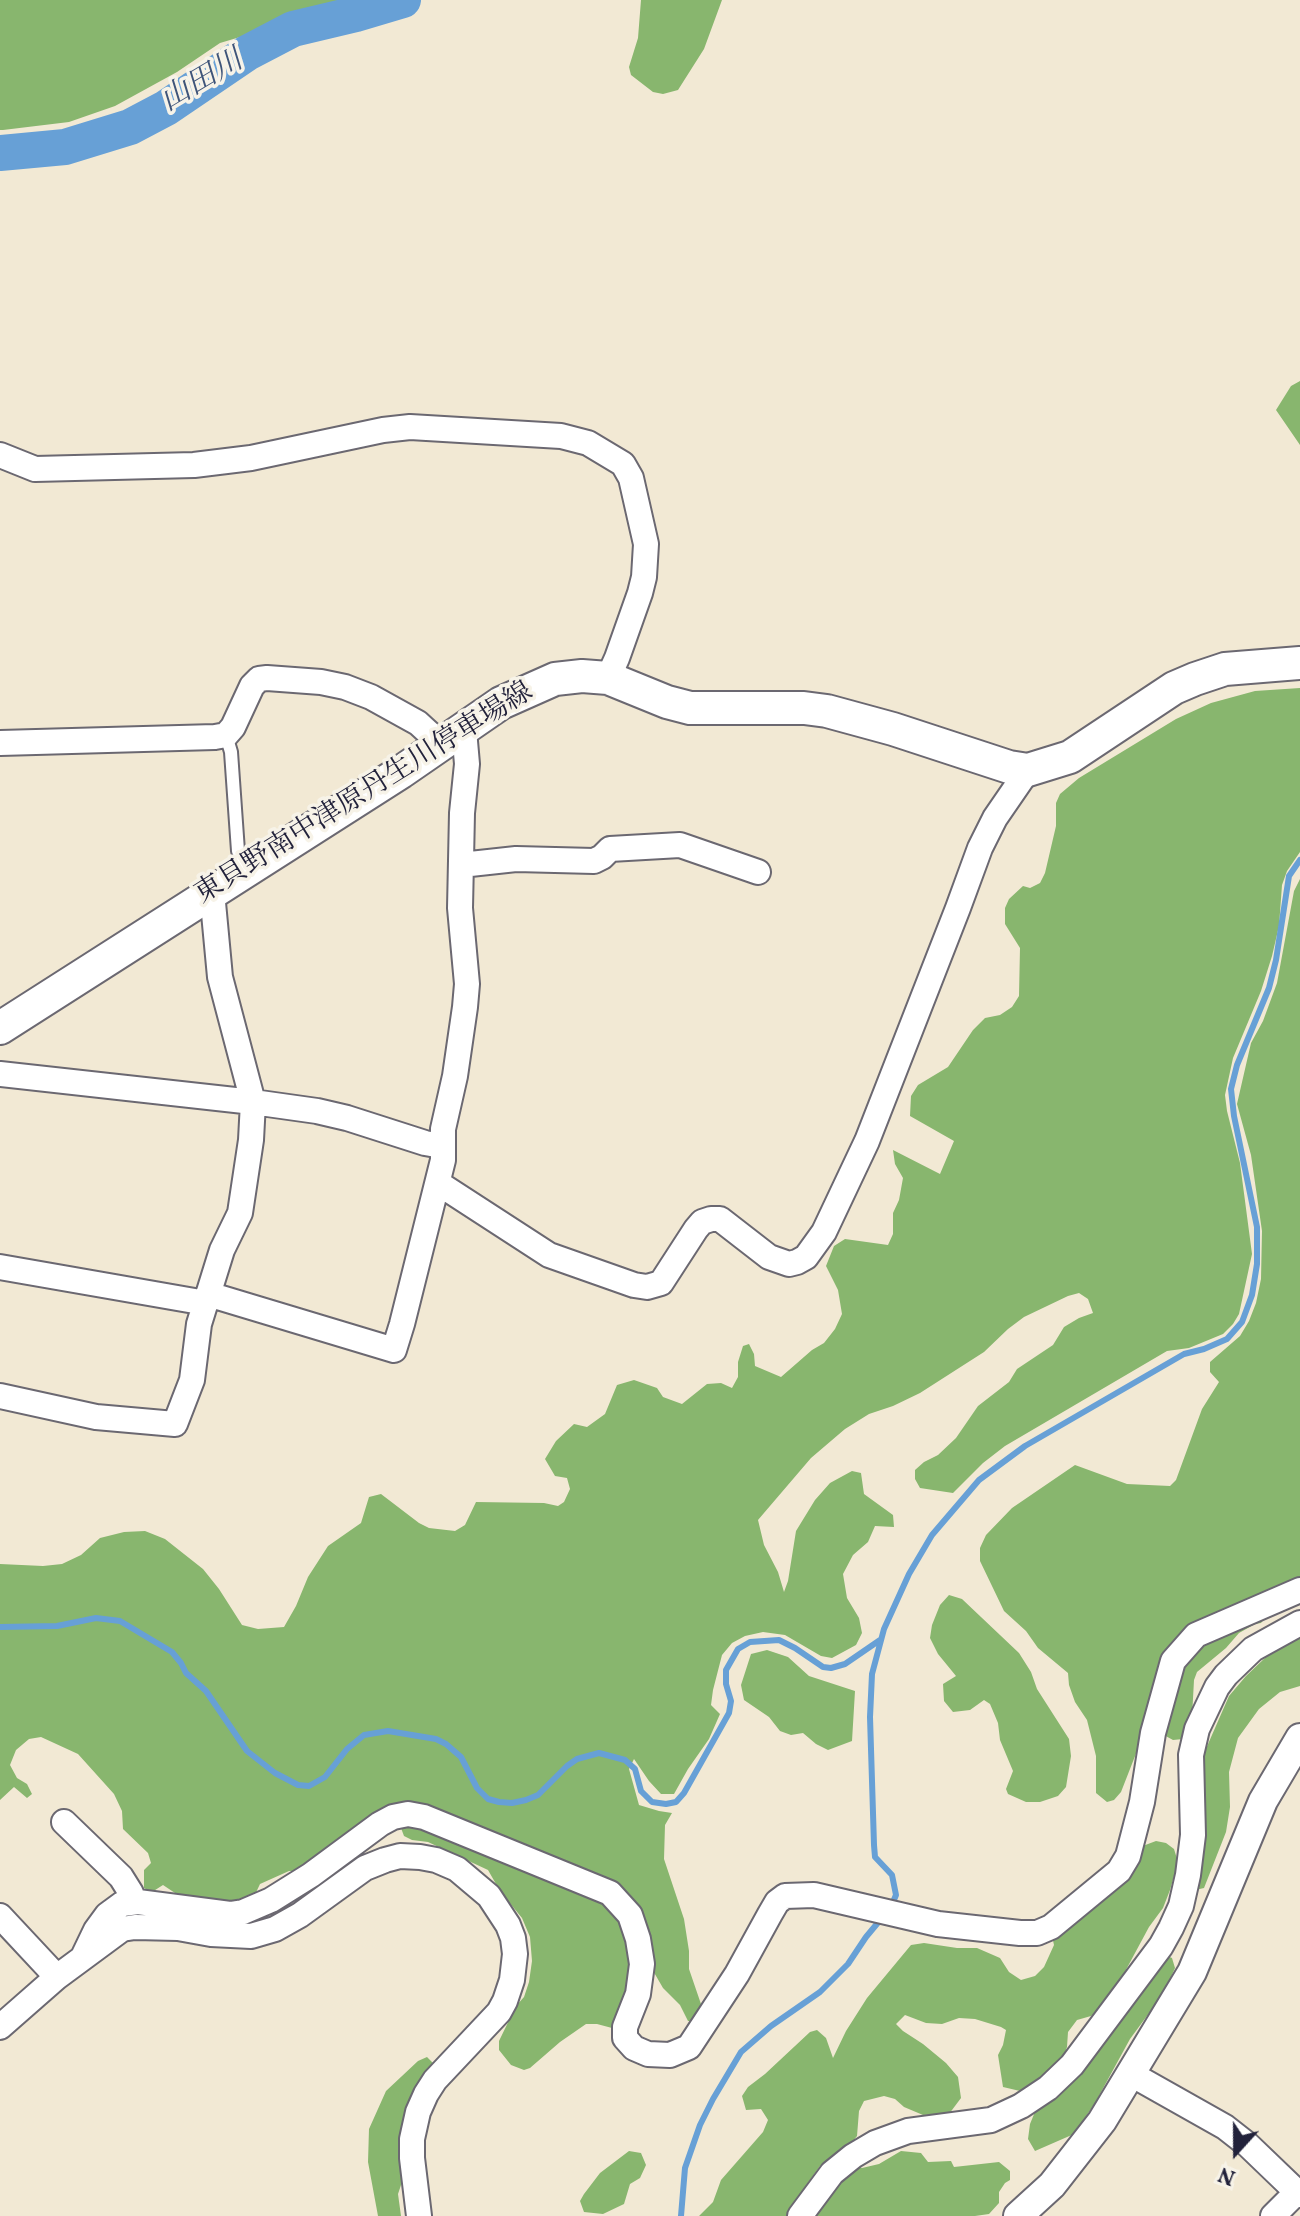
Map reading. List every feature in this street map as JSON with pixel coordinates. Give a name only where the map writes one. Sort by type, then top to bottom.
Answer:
[{"type":"main road","points":[[1028,770],[1070,757],[1174,688],[1195,679],[1225,669],[1300,663]]},
{"type":"main road","name":"東貝野南中津原丹生川停車場線","points":[[0,1028],[453,737],[501,703],[555,679],[582,676],[608,678],[690,708],[804,708],[827,711],[1009,767],[1028,770]]},
{"type":"street","points":[[0,455],[35,469],[206,464],[410,427],[561,436],[588,443],[623,464],[631,478],[646,544],[640,593],[608,678]]},
{"type":"street","points":[[0,743],[226,735],[233,727],[252,686],[259,679],[267,678],[321,682],[358,692],[453,737],[467,764],[462,813],[460,908],[467,984],[455,1076],[443,1129],[443,1160],[394,1350],[207,1298],[0,1267]]},
{"type":"street","points":[[438,1183],[549,1255],[634,1285],[647,1287],[661,1283],[696,1229],[702,1222],[711,1219],[720,1219],[769,1257],[789,1264],[806,1257],[824,1232],[867,1141],[980,848],[995,818],[1028,770]]},
{"type":"street","points":[[461,865],[516,859],[594,861],[610,849],[680,845],[758,872]]},
{"type":"street","points":[[0,1396],[96,1417],[175,1424],[192,1380],[199,1324],[207,1298],[228,1236],[240,1213],[251,1140],[253,1102],[220,977],[212,892]]},
{"type":"street","points":[[0,1074],[317,1111],[442,1146]]},
{"type":"street","points":[[83,1957],[107,1915],[122,1904],[131,1902],[230,1914],[243,1912],[271,1900],[311,1875],[393,1817],[408,1814],[424,1817],[610,1893],[630,1915],[642,1964],[638,1994],[625,2027],[625,2038],[634,2048],[648,2054],[670,2055],[689,2047],[737,1974],[777,1902],[785,1896],[805,1894],[938,1924],[1037,1933],[1051,1927],[1107,1882],[1124,1864],[1134,1839],[1153,1733],[1173,1661],[1196,1635],[1300,1590]]},
{"type":"street","points":[[800,2216],[832,2173],[875,2143],[908,2131],[991,2120],[1021,2106],[1048,2088],[1072,2065],[1161,1946],[1181,1906],[1193,1835],[1191,1755],[1197,1729],[1217,1687],[1253,1649],[1300,1623]]},
{"type":"street","points":[[1018,2216],[1052,2185],[1102,2121],[1192,1972],[1263,1801],[1300,1738]]},
{"type":"street","points":[[64,1822],[121,1877],[131,1893],[131,1902]]},
{"type":"street","points":[[0,2027],[57,1977],[122,1929],[178,1928],[251,1936],[275,1929],[300,1915],[365,1868],[400,1856],[436,1860],[457,1869],[489,1896],[508,1925],[513,1938],[514,1968],[499,2012],[435,2080],[418,2112],[412,2139],[412,2158],[419,2216]]},
{"type":"street","points":[[0,1916],[57,1977]]},
{"type":"street","points":[[1131,2074],[1225,2127],[1298,2194],[1273,2216]]},
{"type":"lane","points":[[226,735],[231,752],[238,851],[250,868]]},
{"type":"green space","points":[[0,0],[364,0],[220,43],[177,72],[115,106],[69,122],[0,130]]},
{"type":"green space","points":[[641,0],[722,0],[704,49],[678,90],[663,94],[653,92],[631,75],[629,67],[638,38]]},
{"type":"green space","points":[[1300,381],[1300,445],[1276,410],[1291,386]]},
{"type":"green space","points":[[1300,688],[1300,852],[1282,885],[1279,926],[1272,956],[1233,1058],[1225,1095],[1240,1163],[1252,1254],[1239,1314],[1223,1334],[1189,1348],[1167,1351],[1005,1446],[953,1493],[920,1488],[915,1479],[915,1470],[956,1438],[978,1406],[1009,1382],[1017,1369],[1053,1345],[1064,1327],[1093,1313],[1088,1299],[1079,1293],[1068,1296],[1024,1317],[984,1352],[920,1393],[869,1414],[845,1429],[811,1458],[758,1520],[764,1545],[784,1592],[796,1531],[815,1500],[830,1483],[852,1471],[861,1473],[864,1494],[893,1515],[894,1527],[875,1526],[868,1542],[853,1555],[843,1574],[847,1598],[859,1618],[862,1633],[856,1645],[832,1658],[821,1656],[785,1635],[763,1632],[732,1643],[722,1655],[713,1690],[711,1705],[720,1714],[709,1739],[674,1794],[661,1794],[634,1759],[629,1769],[639,1805],[672,1813],[665,1825],[664,1859],[684,1919],[689,1969],[702,2007],[694,2021],[688,2021],[680,2005],[663,1988],[652,1969],[638,1914],[424,1810],[303,1871],[289,1871],[260,1884],[251,1903],[192,1900],[163,1885],[152,1892],[144,1888],[144,1870],[151,1863],[148,1853],[123,1829],[122,1811],[114,1794],[78,1754],[41,1737],[29,1739],[16,1750],[10,1765],[32,1794],[27,1798],[14,1787],[0,1800],[0,1564],[62,1564],[81,1555],[100,1538],[145,1531],[165,1539],[203,1569],[242,1625],[258,1629],[284,1627],[308,1577],[328,1546],[361,1523],[369,1497],[381,1494],[429,1528],[455,1531],[465,1525],[476,1502],[558,1506],[564,1502],[570,1489],[567,1478],[555,1476],[545,1459],[556,1441],[574,1424],[587,1427],[605,1414],[617,1385],[634,1380],[657,1388],[663,1397],[682,1404],[707,1384],[721,1383],[732,1388],[738,1377],[743,1346],[749,1344],[755,1366],[781,1377],[824,1343],[842,1314],[838,1290],[826,1266],[834,1246],[845,1239],[888,1245],[893,1234],[893,1213],[903,1178],[895,1164],[893,1150],[940,1174],[954,1141],[910,1116],[911,1096],[918,1085],[948,1067],[985,1018],[1000,1015],[1012,1007],[1019,996],[1020,948],[1005,924],[1005,908],[1009,899],[1023,886],[1030,888],[1040,883],[1045,873],[1060,794],[1079,778],[1176,719],[1211,703],[1255,691]]},
{"type":"green space","points":[[1300,879],[1300,1582],[1267,1599],[1226,1608],[1213,1617],[1146,1728],[1121,1792],[1114,1800],[1107,1802],[1096,1793],[1096,1756],[1087,1720],[1075,1702],[1068,1673],[1038,1648],[1026,1631],[1004,1611],[980,1561],[980,1548],[986,1535],[1012,1508],[1075,1465],[1127,1484],[1170,1486],[1176,1480],[1202,1409],[1219,1382],[1210,1372],[1210,1362],[1240,1336],[1256,1303],[1261,1279],[1262,1231],[1251,1155],[1237,1104],[1251,1043],[1277,983],[1294,891]]},
{"type":"green space","points":[[949,1595],[962,1599],[1019,1653],[1037,1689],[1069,1739],[1071,1756],[1066,1787],[1058,1796],[1040,1802],[1026,1802],[1008,1794],[1006,1789],[1013,1771],[990,1704],[984,1700],[970,1710],[953,1712],[944,1701],[943,1684],[956,1676],[938,1654],[930,1638],[940,1605]]},
{"type":"green space","points":[[1266,1617],[1261,1623],[1239,1633],[1197,1672],[1192,1717],[1183,1739],[1173,1740],[1162,1734],[1186,1651]]},
{"type":"green space","points":[[1300,1634],[1300,1686],[1280,1692],[1259,1709],[1238,1738],[1229,1772],[1230,1807],[1226,1832],[1204,1888],[1191,1891],[1199,1779],[1205,1751],[1229,1696],[1266,1657]]},
{"type":"green space","points":[[767,1650],[788,1657],[809,1676],[855,1691],[852,1741],[828,1750],[803,1733],[791,1735],[780,1731],[769,1717],[744,1700],[741,1685],[751,1654]]},
{"type":"green space","points":[[408,1818],[590,1889],[620,1912],[635,1970],[620,2023],[612,2028],[586,2024],[530,2068],[524,2070],[511,2065],[499,2050],[499,2041],[529,1982],[532,1961],[530,1937],[522,1918],[488,1870],[428,1842],[404,1836],[402,1822]]},
{"type":"green space","points":[[1156,1841],[1174,1849],[1178,1862],[1163,1908],[1102,2009],[1077,2020],[1068,2032],[1063,2058],[1032,2085],[1020,2091],[1003,2087],[998,2055],[1006,2030],[1001,2027],[959,2018],[942,2024],[926,2023],[905,2015],[896,2024],[946,2063],[958,2077],[961,2098],[949,2114],[923,2115],[884,2096],[864,2101],[859,2111],[857,2136],[849,2146],[820,2166],[807,2184],[792,2216],[699,2216],[713,2202],[721,2180],[763,2132],[768,2120],[761,2109],[746,2110],[742,2096],[748,2087],[810,2032],[817,2030],[826,2038],[833,2058],[867,1998],[911,1945],[924,1943],[977,1948],[1000,1958],[1009,1972],[1021,1980],[1035,1976],[1044,1967],[1054,1945],[1052,1936],[1140,1847]]},
{"type":"green space","points":[[1165,1955],[1172,1958],[1175,1968],[1171,1977],[1130,2039],[1095,2103],[1074,2134],[1035,2151],[1028,2139],[1039,2102]]},
{"type":"green space","points":[[427,2057],[434,2064],[406,2116],[400,2138],[403,2179],[398,2194],[401,2216],[378,2216],[368,2162],[369,2129],[386,2091],[418,2061]]},
{"type":"green space","points":[[629,2151],[641,2153],[646,2165],[640,2178],[630,2184],[624,2204],[603,2214],[584,2212],[580,2201],[584,2194],[600,2173]]},
{"type":"green space","points":[[901,2151],[921,2153],[928,2162],[951,2161],[954,2167],[999,2162],[1010,2171],[1010,2180],[999,2192],[999,2203],[989,2214],[808,2216],[826,2191],[857,2167],[879,2164]]},
{"type":"waterway","name":"山田川","points":[[0,153],[65,147],[130,127],[166,108],[247,53],[293,29],[403,0]]},
{"type":"waterway","points":[[891,1907],[896,1895],[892,1875],[875,1857],[874,1845],[870,1717],[872,1674],[884,1629],[909,1574],[932,1535],[979,1480],[1025,1446],[1184,1354],[1227,1339],[1242,1322],[1252,1295],[1257,1264],[1257,1227],[1231,1089],[1237,1065],[1269,988],[1289,876],[1300,860]]},
{"type":"waterway","points":[[0,1627],[57,1626],[96,1618],[120,1621],[172,1652],[186,1673],[206,1691],[247,1751],[275,1773],[298,1785],[309,1786],[325,1777],[347,1749],[364,1735],[388,1731],[436,1739],[446,1744],[461,1757],[477,1788],[488,1799],[512,1803],[538,1795],[577,1759],[599,1753],[625,1760],[635,1769],[641,1791],[652,1802],[676,1802],[729,1713],[731,1701],[726,1670],[738,1649],[750,1642],[779,1640],[823,1667],[831,1668],[845,1664],[880,1640]]},
{"type":"waterway","points":[[681,2216],[685,2168],[700,2125],[741,2052],[771,2026],[820,1992],[848,1964],[881,1919]]}]
